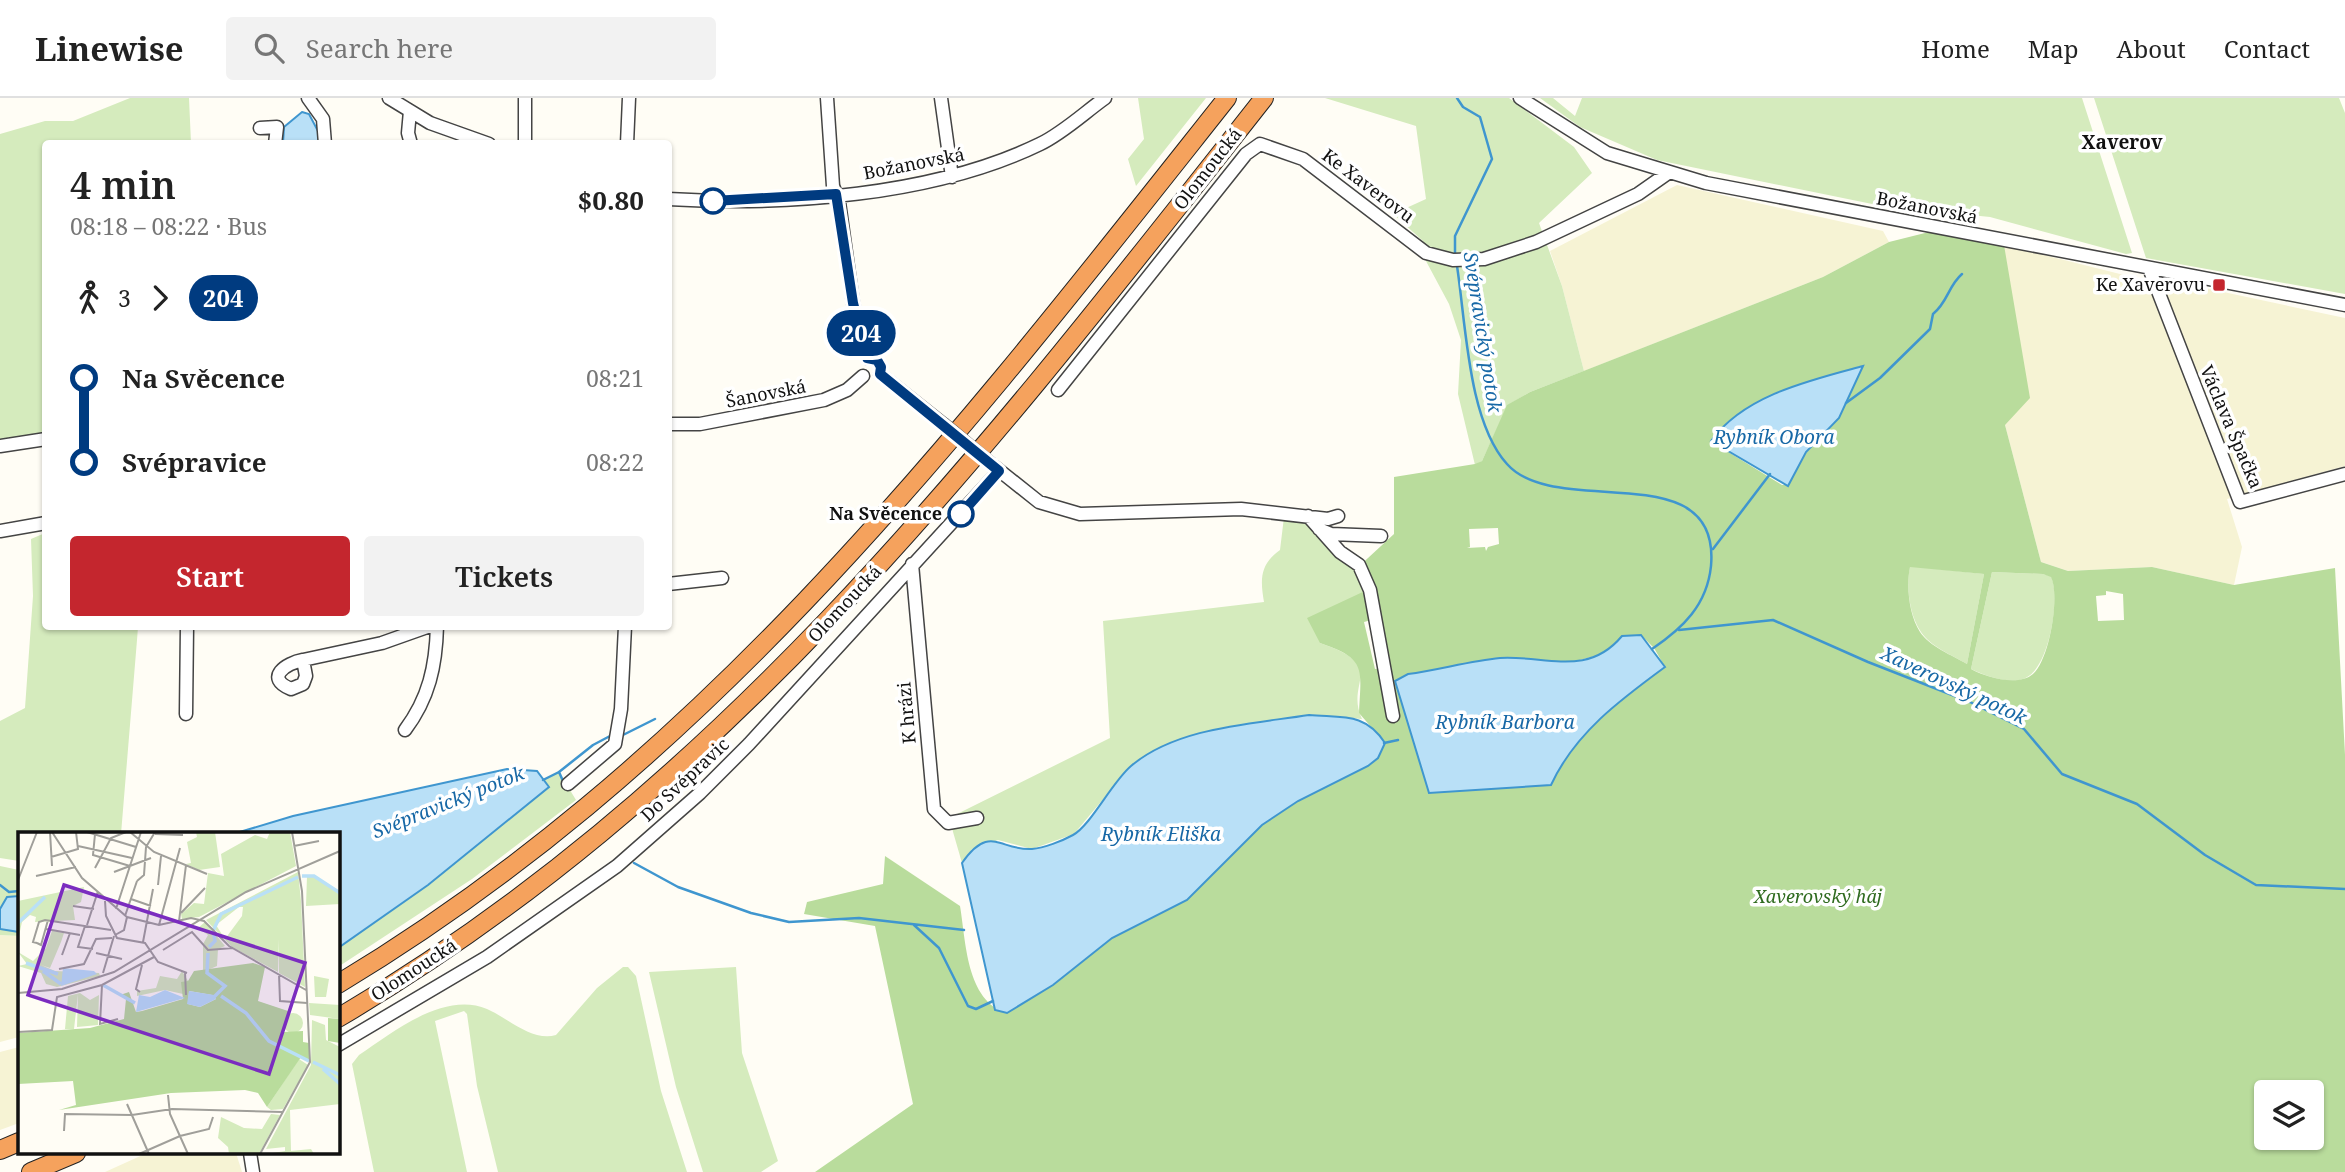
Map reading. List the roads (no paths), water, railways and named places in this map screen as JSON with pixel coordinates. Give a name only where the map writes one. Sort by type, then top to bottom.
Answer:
[{"type":"highway","name":"Olomoucká","points":[[340,983],[456,907],[557,831],[623,776],[754,657],[903,497],[993,392],[1227,98]]},
{"type":"highway","name":"Olomoucká","points":[[340,1017],[473,931],[574,856],[716,734],[774,677],[874,574],[962,472],[1264,98]]},
{"type":"highway","points":[[0,1150],[18,1142]]},
{"type":"highway","points":[[31,1172],[74,1154]]},
{"type":"street","points":[[308,98],[323,119],[325,140]]},
{"type":"street","points":[[389,98],[430,123],[478,140]]},
{"type":"street","points":[[525,98],[525,140]]},
{"type":"street","points":[[627,140],[629,98]]},
{"type":"street","points":[[827,98],[836,194],[853,303],[867,358]]},
{"type":"street","points":[[941,98],[952,177]]},
{"type":"street","name":"Božanovská","points":[[672,199],[725,202],[836,194],[952,177],[991,166],[1042,143],[1105,98]]},
{"type":"street","name":"Božanovská","points":[[1520,98],[1607,153],[1668,173],[2345,305]]},
{"type":"street","points":[[410,111],[410,140]]},
{"type":"street","points":[[260,128],[277,127],[275,140]]},
{"type":"street","name":"Ke Xaverovu","points":[[1058,390],[1246,154],[1260,144],[1303,159],[1426,253],[1456,260],[1484,260],[1535,242],[1638,194],[1668,173]]},
{"type":"street","name":"Václava Špačka","points":[[2149,268],[2240,502],[2345,474]]},
{"type":"street","points":[[867,358],[879,362],[880,374],[1039,502],[1080,514],[1241,509],[1333,520],[1338,516]]},
{"type":"street","points":[[867,358],[860,367],[863,376],[873,379],[880,374]]},
{"type":"street","name":"Šanovská","points":[[672,424],[700,424],[824,400],[847,390],[863,376]]},
{"type":"street","points":[[0,446],[42,440]]},
{"type":"street","name":"Do Svépravic","points":[[340,1044],[486,957],[617,866],[701,793],[912,565],[995,468]]},
{"type":"street","points":[[1308,516],[1340,552],[1359,565],[1370,590],[1393,716]]},
{"type":"street","points":[[0,531],[42,524]]},
{"type":"street","points":[[1319,529],[1331,534],[1381,536]]},
{"type":"street","name":"K hrázi","points":[[912,565],[934,809],[948,823],[977,818]]},
{"type":"street","points":[[672,584],[722,578]]},
{"type":"street","points":[[186,714],[187,630]]},
{"type":"street","points":[[303,660],[382,643],[419,630]]},
{"type":"street","points":[[405,730],[421,709],[429,689],[436,654],[437,630]]},
{"type":"street","points":[[568,785],[615,744],[621,714],[625,630]]},
{"type":"street","points":[[250,1154],[253,1172]]},
{"type":"water","points":[[302,112],[309,114],[319,133],[319,140],[283,140],[284,127]]},
{"type":"water","name":"Rybník Obora","points":[[1863,366],[1839,418],[1806,452],[1788,486],[1711,441],[1741,412],[1780,391]]},
{"type":"water","name":"Rybník Barbora","points":[[1641,635],[1665,667],[1600,719],[1573,749],[1551,785],[1429,793],[1395,681],[1408,674],[1500,658],[1580,661],[1609,649],[1622,636]]},
{"type":"water","name":"Rybník Eliška","points":[[1309,715],[1361,721],[1385,743],[1378,758],[1368,766],[1298,801],[1262,825],[1187,900],[1112,938],[1053,985],[1007,1013],[995,1010],[962,863],[972,851],[980,844],[988,842],[1032,849],[1073,835],[1087,822],[1131,766],[1170,743],[1216,729]]},
{"type":"water","points":[[507,769],[537,771],[549,787],[428,885],[340,947],[340,832],[240,832],[293,816]]},
{"type":"water","points":[[18,896],[18,932],[0,929],[0,909],[7,897]]},
{"type":"waterway","name":"Svépravický potok","points":[[1455,256],[1455,236],[1492,159],[1480,117],[1463,107],[1457,98]]},
{"type":"waterway","name":"Svépravický potok","points":[[1457,266],[1476,398],[1494,446],[1507,464],[1530,480],[1561,488],[1664,499],[1690,510],[1707,531],[1711,566],[1709,580],[1699,604],[1674,633],[1652,649]]},
{"type":"waterway","points":[[1846,403],[1880,378],[1930,329],[1933,314],[1962,274]]},
{"type":"waterway","points":[[1713,549],[1770,474]]},
{"type":"waterway","name":"Xaverovský potok","points":[[1679,630],[1773,620],[1868,662],[1970,702],[2024,729],[2062,774],[2137,804],[2205,855],[2256,885],[2345,889]]},
{"type":"waterway","points":[[621,736],[655,719]]},
{"type":"waterway","points":[[559,772],[593,745],[610,736]]},
{"type":"waterway","name":"Svépravický potok","points":[[1384,743],[1398,740]]},
{"type":"waterway","name":"Svépravický potok","points":[[543,780],[559,772],[563,781]]},
{"type":"waterway","name":"Svépravický potok","points":[[634,863],[678,887],[751,913],[789,922],[859,918],[964,930]]},
{"type":"waterway","name":"Svépravický potok","points":[[0,885],[9,892],[18,891]]},
{"type":"waterway","points":[[914,925],[939,948],[968,1006],[976,1009],[993,1001]]},
{"type":"place","name":"Ke Xaverovu","points":[[2219,285]]},
{"type":"place","name":"Na Svěcence","points":[[961,514]]},
{"type":"district","name":"Xaverov","points":[[2122,142]]},
{"type":"park label","name":"Xaverovský háj","points":[[1818,897]]}]
